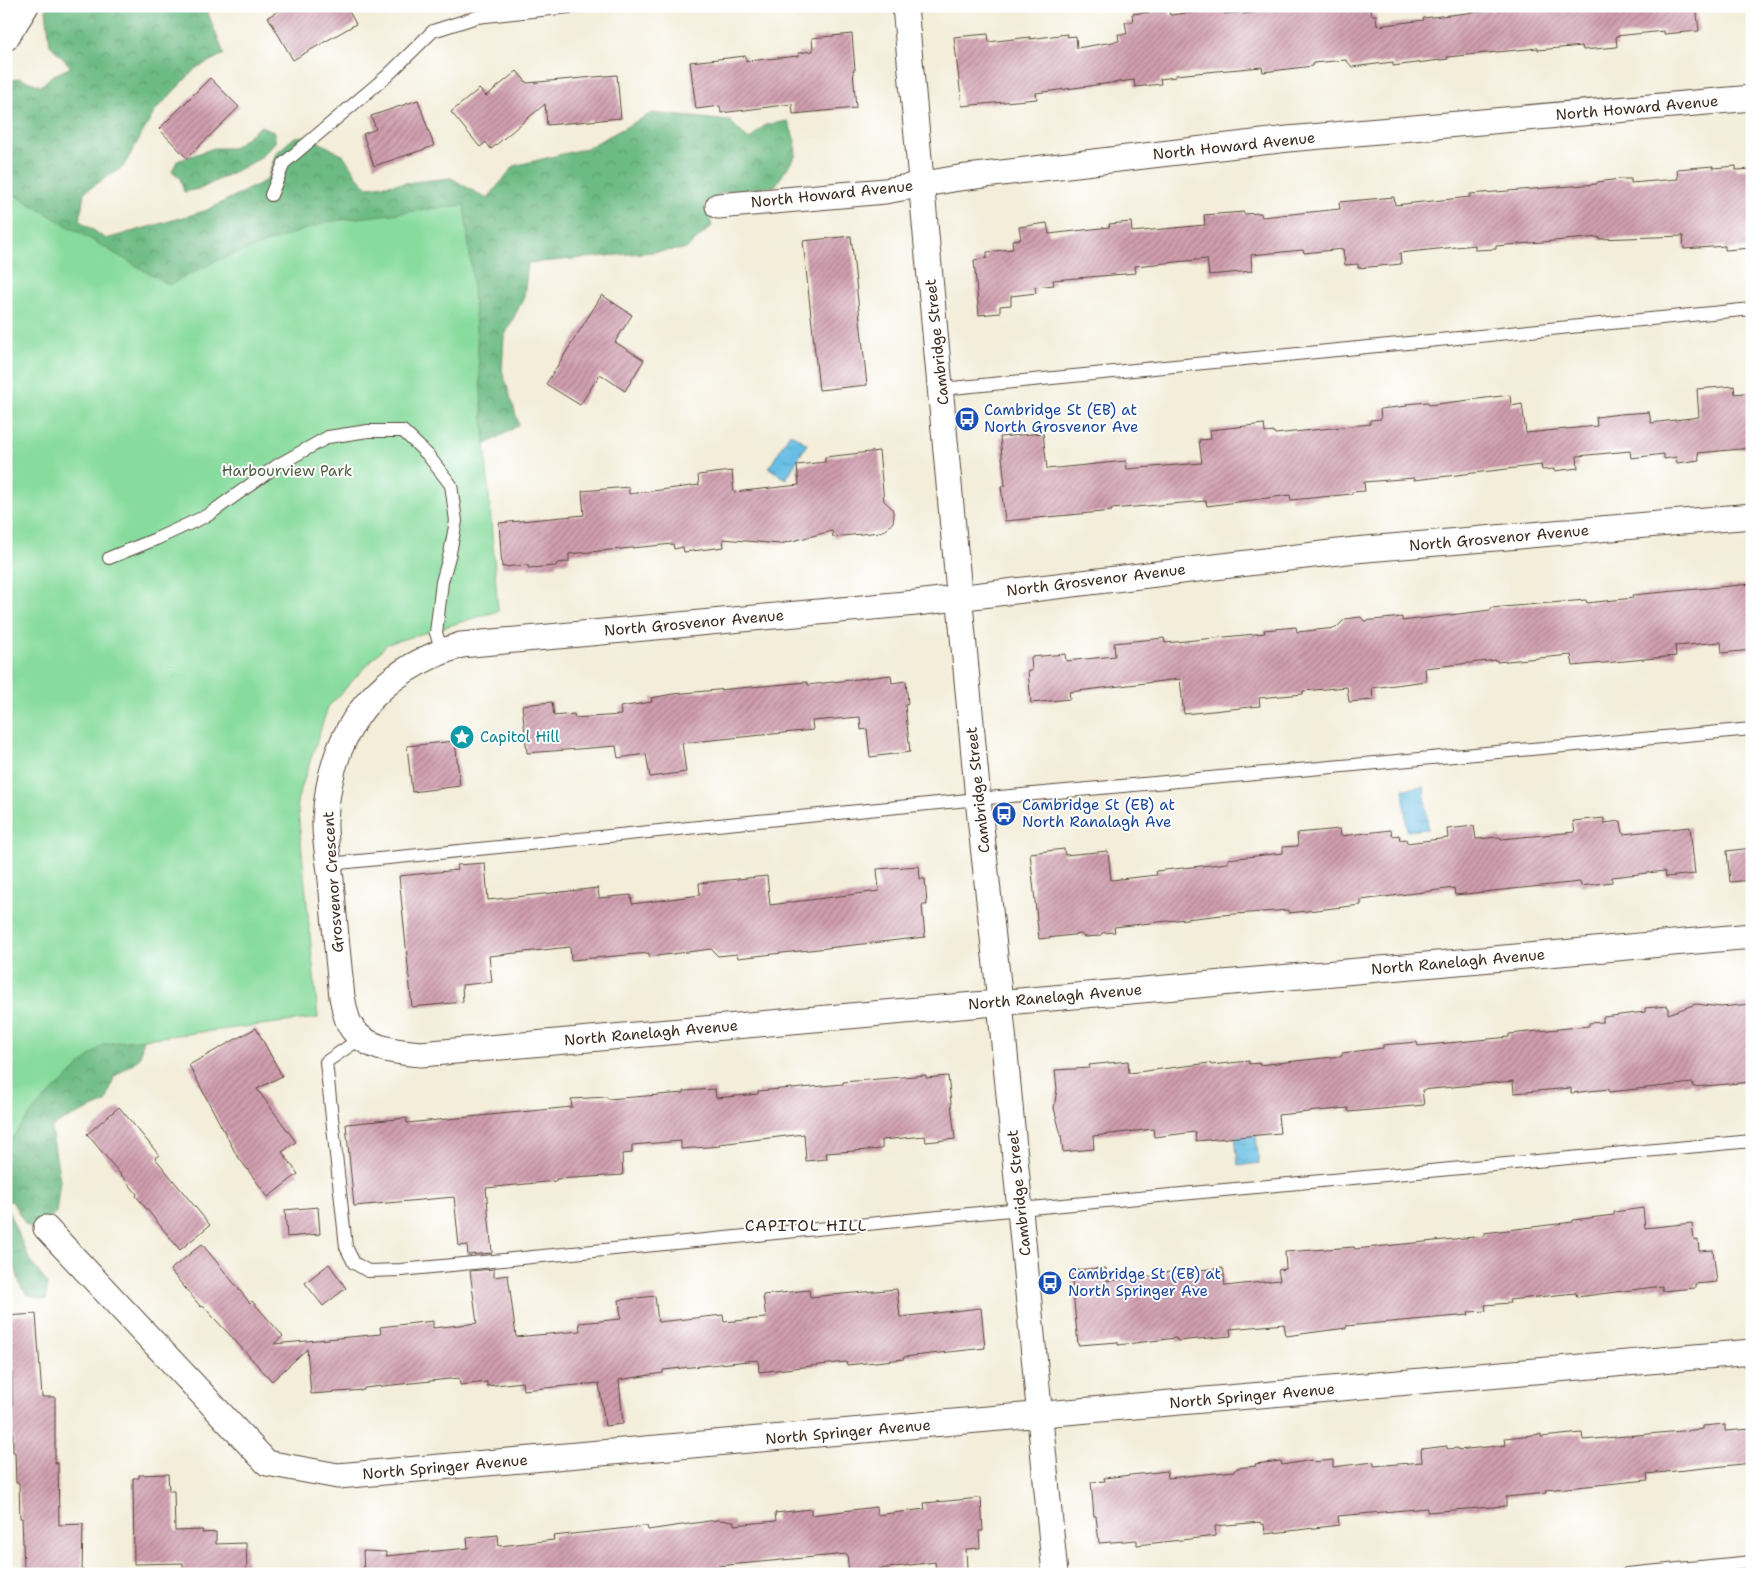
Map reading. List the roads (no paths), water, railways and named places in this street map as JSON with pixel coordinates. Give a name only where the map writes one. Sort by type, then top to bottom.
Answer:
[{"type":"street","points":[[6,38],[26,6]]},
{"type":"street","name":"Cambridge Street","points":[[905,6],[942,389],[978,799],[1000,1002],[1055,1574]]},
{"type":"street","name":"North Howard Avenue","points":[[718,206],[885,191],[959,178],[1288,139],[1752,98]]},
{"type":"street","name":"North Grosvenor Avenue","points":[[442,651],[461,645],[896,605],[1355,550],[1752,516]]},
{"type":"street","name":"Grosvenor Crescent","points":[[361,1038],[349,1024],[342,997],[325,822],[328,787],[335,759],[346,734],[360,711],[391,679],[442,651]]},
{"type":"street","name":"North Ranelagh Avenue","points":[[361,1038],[391,1052],[421,1054],[1752,936]]},
{"type":"street","name":"North Springer Avenue","points":[[46,1228],[267,1463],[338,1476],[1040,1416],[1752,1352]]},
{"type":"lane","points":[[271,195],[284,163],[388,75],[433,31],[476,17],[579,6]]},
{"type":"lane","points":[[942,389],[1752,309]]},
{"type":"lane","points":[[109,558],[208,515],[278,465],[328,437],[368,431],[403,431],[427,454],[451,485],[456,521],[442,582],[436,633],[442,651]]},
{"type":"lane","points":[[329,864],[978,799],[1752,729]]},
{"type":"lane","points":[[361,1038],[326,1062],[346,1247],[354,1263],[368,1271],[410,1269],[1020,1209],[1752,1141]]},
{"type":"lane","points":[[1627,1574],[1752,1562]]},
{"type":"water","points":[[790,433],[807,444],[786,479],[769,468]]},
{"type":"water","points":[[1424,787],[1428,829],[1407,831],[1403,789]]},
{"type":"water","points":[[1255,1126],[1259,1163],[1238,1166],[1235,1136]]},
{"type":"place","name":"Cambridge St (EB) at North Grosvenor Ave","points":[[967,419]]},
{"type":"place","name":"Capitol Hill","points":[[462,737]]},
{"type":"place","name":"Cambridge St (EB) at North Ranalagh Ave","points":[[1004,814]]},
{"type":"place","name":"Cambridge St (EB) at North Springer Ave","points":[[1050,1283]]},
{"type":"district","name":"CAPITOL HILL","points":[[806,1225]]},
{"type":"park label","name":"Harbourview Park","points":[[287,471]]}]
